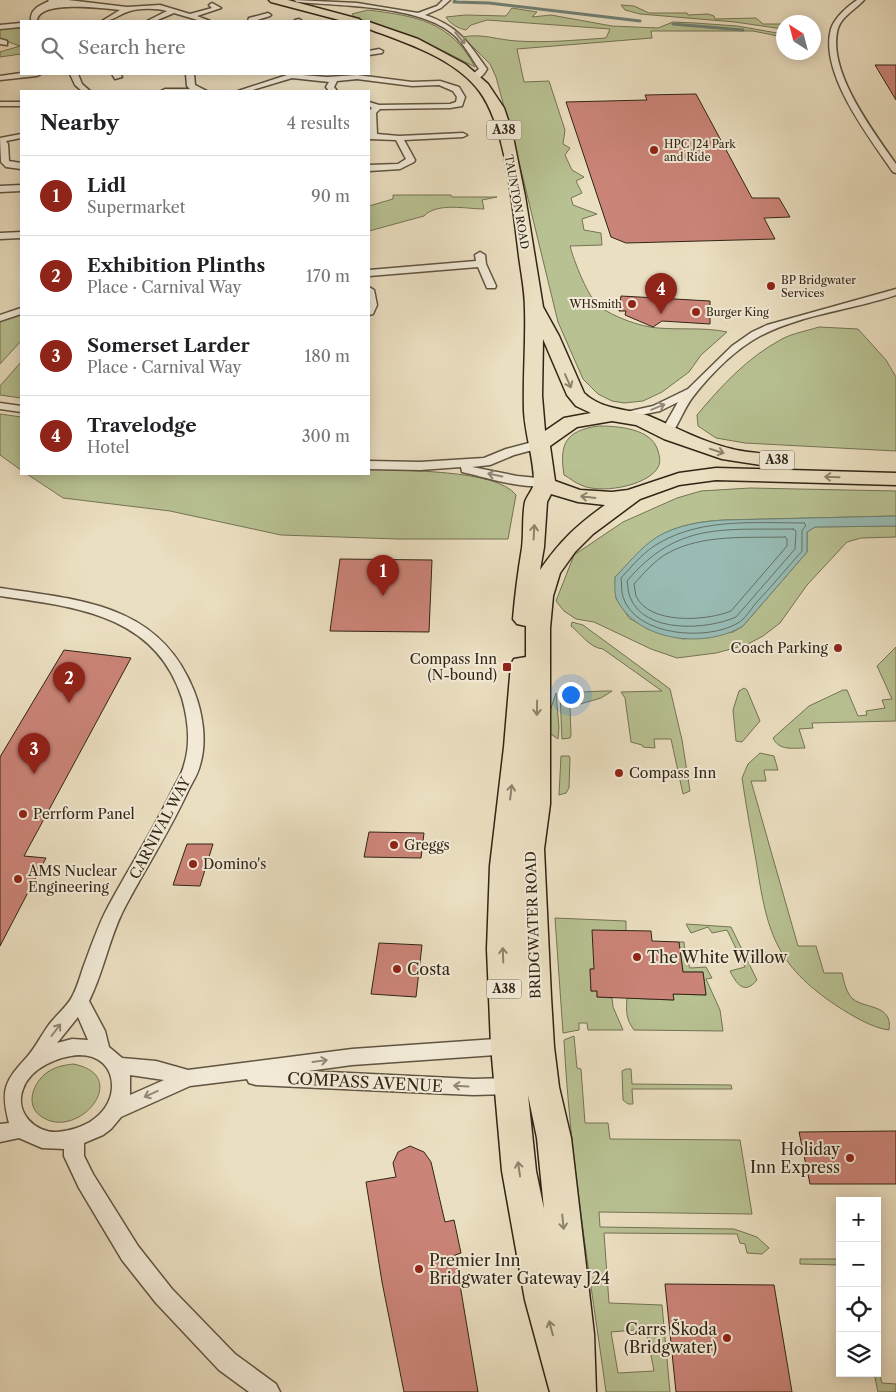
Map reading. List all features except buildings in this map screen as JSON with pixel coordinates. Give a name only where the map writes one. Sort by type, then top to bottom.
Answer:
[{"type":"main road","points":[[275,0],[351,20]]},
{"type":"main road","name":"TAUNTON ROAD","points":[[370,25],[431,50],[453,62],[473,78],[497,108],[505,132],[518,196],[534,307],[533,396],[535,430],[540,444]]},
{"type":"main road","name":"TAUNTON ROAD","points":[[534,307],[550,336],[576,395],[583,402],[617,415]]},
{"type":"main road","name":"A38","points":[[896,464],[757,459],[672,446],[641,420],[617,415],[596,416],[570,422],[540,444],[544,483],[582,497],[611,498],[632,495],[665,482],[692,476],[731,473],[896,479]]},
{"type":"main road","points":[[665,482],[672,471],[672,446]]},
{"type":"main road","name":"BRIDGWATER ROAD","points":[[544,483],[536,502],[534,548],[527,580],[516,747],[504,866],[502,949],[523,1046],[527,1086],[519,1171],[544,1300],[568,1392]]},
{"type":"main road","name":"BRIDGWATER ROAD","points":[[523,1046],[530,849],[536,804],[538,628],[542,596],[549,573],[567,547],[585,529],[632,495]]},
{"type":"main road","name":"BRIDGWATER ROAD","points":[[527,1086],[555,1148],[575,1334],[576,1392]]},
{"type":"street","points":[[106,20],[124,8],[128,0]]},
{"type":"street","points":[[297,0],[368,7],[418,15],[438,21],[459,36],[483,69],[481,73],[473,78]]},
{"type":"street","points":[[418,15],[439,6],[447,0]]},
{"type":"street","points":[[861,0],[841,18],[835,29],[834,52],[844,86],[896,170]]},
{"type":"street","points":[[34,20],[34,14],[39,8],[53,1],[124,8],[155,7],[204,20]]},
{"type":"street","points":[[155,7],[169,1]]},
{"type":"street","points":[[188,16],[218,8],[212,5]]},
{"type":"street","points":[[336,16],[368,7]]},
{"type":"street","points":[[152,20],[172,11]]},
{"type":"street","points":[[251,20],[268,15]]},
{"type":"street","points":[[0,27],[20,25]]},
{"type":"street","points":[[370,53],[378,51]]},
{"type":"street","points":[[0,78],[28,75]]},
{"type":"street","points":[[74,75],[79,85],[85,90]]},
{"type":"street","points":[[190,75],[191,86],[198,90]]},
{"type":"street","points":[[245,90],[295,75],[307,79],[357,77],[412,84],[440,83],[456,89],[461,102],[450,106],[378,108],[373,110],[371,115],[374,132],[370,137]]},
{"type":"street","points":[[329,79],[333,80],[330,87],[333,90]]},
{"type":"street","points":[[0,104],[20,104]]},
{"type":"street","points":[[370,104],[378,108]]},
{"type":"street","points":[[370,137],[399,138],[463,135]]},
{"type":"street","points":[[0,140],[20,136]]},
{"type":"street","points":[[370,168],[400,166],[411,160],[399,138]]},
{"type":"street","points":[[0,140],[4,144],[5,162],[9,165],[20,166]]},
{"type":"street","points":[[0,189],[20,188]]},
{"type":"street","points":[[0,236],[20,235]]},
{"type":"street","points":[[370,273],[481,260],[492,286]]},
{"type":"street","points":[[672,446],[674,414],[692,390],[718,363],[757,334],[800,318],[896,292]]},
{"type":"street","points":[[370,295],[372,305],[370,310]]},
{"type":"street","points":[[0,318],[20,311]]},
{"type":"street","points":[[617,415],[656,409],[692,390]]},
{"type":"street","points":[[0,406],[20,409]]},
{"type":"street","points":[[370,465],[446,465],[486,462],[510,452],[540,444]]},
{"type":"street","points":[[446,465],[517,480],[544,483]]},
{"type":"street","name":"CARNIVAL WAY","points":[[0,592],[65,602],[113,615],[144,633],[161,646],[177,670],[189,696],[197,729],[193,764],[170,815],[114,912],[80,1001],[55,1031],[35,1060]]},
{"type":"street","points":[[80,1001],[95,1031],[101,1051]]},
{"type":"street","name":"COMPASS AVENUE","points":[[114,1111],[188,1078],[352,1057],[523,1046]]},
{"type":"street","points":[[86,1047],[101,1051],[113,1060],[120,1070],[121,1090],[114,1111],[104,1122],[90,1132],[74,1138],[54,1141],[36,1137],[22,1129],[7,1092],[22,1072],[35,1060],[60,1048],[86,1047]]},
{"type":"street","name":"COMPASS AVENUE","points":[[117,1066],[156,1069],[188,1078]]},
{"type":"street","name":"COMPASS AVENUE","points":[[220,1075],[473,1087],[527,1086]]},
{"type":"street","points":[[0,1132],[22,1129]]},
{"type":"street","points":[[74,1138],[74,1156],[86,1181],[130,1253],[164,1296],[227,1362],[268,1392]]},
{"type":"green space","points":[[621,5],[634,6],[649,13],[708,14],[714,16],[715,19],[756,18],[763,24],[776,24],[776,28],[735,22],[640,14],[625,10]]},
{"type":"green space","points":[[512,8],[537,12],[532,17],[551,15],[612,26],[658,28],[673,22],[737,26],[776,33],[776,36],[753,31],[651,31],[652,38],[517,49],[524,82],[549,81],[565,130],[563,144],[570,148],[565,155],[572,170],[584,177],[576,181],[582,193],[571,198],[573,205],[597,214],[582,219],[584,230],[601,233],[602,245],[570,246],[582,279],[595,302],[613,314],[644,326],[727,332],[701,355],[689,372],[662,392],[643,401],[624,403],[612,401],[598,394],[583,379],[558,322],[496,77],[490,64],[463,37],[483,36],[528,42],[562,41],[606,38],[610,29],[487,20],[471,25],[466,30],[454,25],[446,17],[465,15],[506,16]]},
{"type":"green space","points":[[368,10],[401,15],[430,24],[443,30],[455,40],[475,67],[420,39],[370,22],[370,20],[354,17],[352,14]]},
{"type":"green space","points":[[20,27],[20,46],[0,39],[0,28]]},
{"type":"green space","points":[[20,46],[20,54],[0,57],[0,52]]},
{"type":"green space","points":[[393,195],[497,197],[482,200],[484,209],[452,207],[436,209],[424,216],[370,231],[370,206],[393,199]]},
{"type":"green space","points":[[20,313],[20,342],[0,364],[0,320]]},
{"type":"green space","points":[[819,327],[858,329],[886,360],[896,377],[896,451],[745,443],[716,438],[698,426],[697,415],[725,383],[746,363],[782,339]]},
{"type":"green space","points":[[20,363],[20,398],[0,395],[0,386]]},
{"type":"green space","points":[[0,414],[20,417],[20,469],[0,455]]},
{"type":"green space","points":[[598,426],[624,428],[649,437],[654,443],[660,458],[657,469],[642,480],[610,489],[589,488],[564,475],[563,455],[567,440],[578,431]]},
{"type":"green space","points":[[370,469],[425,471],[490,480],[506,486],[516,495],[508,539],[398,539],[281,535],[170,511],[63,498],[28,475],[370,475]]},
{"type":"green space","points":[[750,488],[896,491],[896,516],[725,520],[673,529],[647,545],[615,577],[616,598],[629,618],[648,629],[683,639],[733,632],[743,626],[807,552],[807,532],[815,527],[896,526],[896,537],[861,538],[847,542],[807,585],[780,623],[763,636],[746,645],[716,653],[677,658],[651,649],[594,622],[576,619],[564,611],[556,601],[574,555],[623,522],[677,498],[701,491]]},
{"type":"green space","points":[[572,622],[583,625],[670,689],[682,740],[690,791],[683,794],[671,739],[654,739],[655,748],[643,747],[631,742],[625,698],[621,692],[662,691],[603,649],[590,643],[571,626]]},
{"type":"green space","points":[[896,647],[896,721],[812,723],[813,728],[799,729],[805,748],[787,748],[776,742],[773,738],[809,706],[843,690],[847,690],[858,716],[867,715],[866,711],[885,708],[882,700],[892,699],[877,666]]},
{"type":"green space","points":[[744,688],[747,690],[760,721],[742,742],[736,741],[733,710],[739,691]]},
{"type":"green space","points":[[612,691],[601,698],[570,707],[571,735],[570,738],[562,739],[560,693]]},
{"type":"green space","points":[[556,693],[558,739],[548,732],[548,717]]},
{"type":"green space","points":[[760,753],[774,756],[778,770],[764,770],[766,781],[751,781],[798,946],[816,946],[824,973],[842,973],[846,987],[853,999],[883,1011],[889,1022],[889,1030],[876,1027],[855,1017],[816,991],[799,975],[777,944],[764,907],[742,778],[748,764]]},
{"type":"green space","points":[[561,756],[569,756],[570,758],[569,788],[566,793],[559,795]]},
{"type":"green space","points":[[555,918],[626,921],[626,931],[594,969],[590,969],[591,991],[597,991],[597,997],[612,998],[613,1007],[623,1030],[588,1030],[587,1023],[579,1023],[579,1030],[563,1033]]},
{"type":"green space","points":[[686,924],[731,927],[757,980],[752,985],[744,987],[732,975],[730,971],[745,967],[727,930],[712,933],[708,927],[691,933]]},
{"type":"green space","points":[[679,942],[684,942],[685,955],[690,968],[706,967],[712,978],[706,979],[720,1010],[723,1031],[634,1030],[629,1022],[627,998],[673,1000],[673,994],[706,995],[703,972],[683,972]]},
{"type":"green space","points":[[574,1036],[577,1068],[581,1069],[585,1123],[608,1123],[610,1139],[740,1140],[752,1214],[599,1212],[600,1227],[734,1229],[757,1237],[769,1248],[762,1254],[747,1253],[745,1244],[740,1243],[737,1234],[604,1233],[609,1303],[662,1305],[670,1392],[606,1392],[576,1172],[564,1040]],"holes":[[[646,1329],[654,1371],[618,1373],[611,1332]]]},
{"type":"green space","points":[[73,1064],[90,1070],[99,1080],[99,1092],[94,1104],[84,1114],[71,1120],[56,1122],[42,1117],[36,1112],[32,1099],[33,1092],[40,1079],[51,1070]]},
{"type":"green space","points":[[631,1069],[632,1084],[731,1085],[732,1089],[632,1089],[633,1104],[628,1104],[623,1100],[622,1071]]},
{"type":"green space","points":[[800,1259],[836,1259],[836,1265],[800,1264]]},
{"type":"green space","points":[[875,1377],[881,1377],[882,1383],[896,1384],[896,1392],[878,1392]]},
{"type":"water","points":[[896,516],[896,526],[815,527],[807,532],[807,552],[743,626],[728,633],[710,638],[692,639],[657,633],[641,625],[627,614],[616,598],[615,577],[651,541],[665,533],[682,527],[725,520]]},
{"type":"waterway","points":[[455,0],[454,2],[489,3],[640,21]]},
{"type":"waterway","points":[[673,24],[743,30]]},
{"type":"place","name":"HPC J24 Park and Ride","points":[[654,150]]},
{"type":"place","name":"BP Bridgwater Services","points":[[771,286]]},
{"type":"place","name":"WHSmith","points":[[632,304]]},
{"type":"place","name":"Burger King","points":[[696,312]]},
{"type":"place","name":"Travelodge","points":[[661,314]]},
{"type":"place","name":"Lidl","points":[[383,596]]},
{"type":"place","name":"Coach Parking","points":[[838,648]]},
{"type":"place","name":"Compass Inn (N-bound)","points":[[507,667]]},
{"type":"place","name":"Exhibition Plinths","points":[[69,703]]},
{"type":"place","name":"Compass Inn","points":[[619,773]]},
{"type":"place","name":"Somerset Larder","points":[[34,774]]},
{"type":"place","name":"Perrform Panel","points":[[23,814]]},
{"type":"place","name":"Greggs","points":[[394,845]]},
{"type":"place","name":"Domino's","points":[[193,864]]},
{"type":"place","name":"AMS Nuclear Engineering","points":[[18,879]]},
{"type":"place","name":"The White Willow","points":[[637,957]]},
{"type":"place","name":"Costa","points":[[397,969]]},
{"type":"place","name":"Holiday Inn Express","points":[[850,1158]]},
{"type":"place","name":"Premier Inn Bridgwater Gateway J24","points":[[419,1269]]},
{"type":"place","name":"Carrs Škoda (Bridgwater)","points":[[727,1338]]}]
